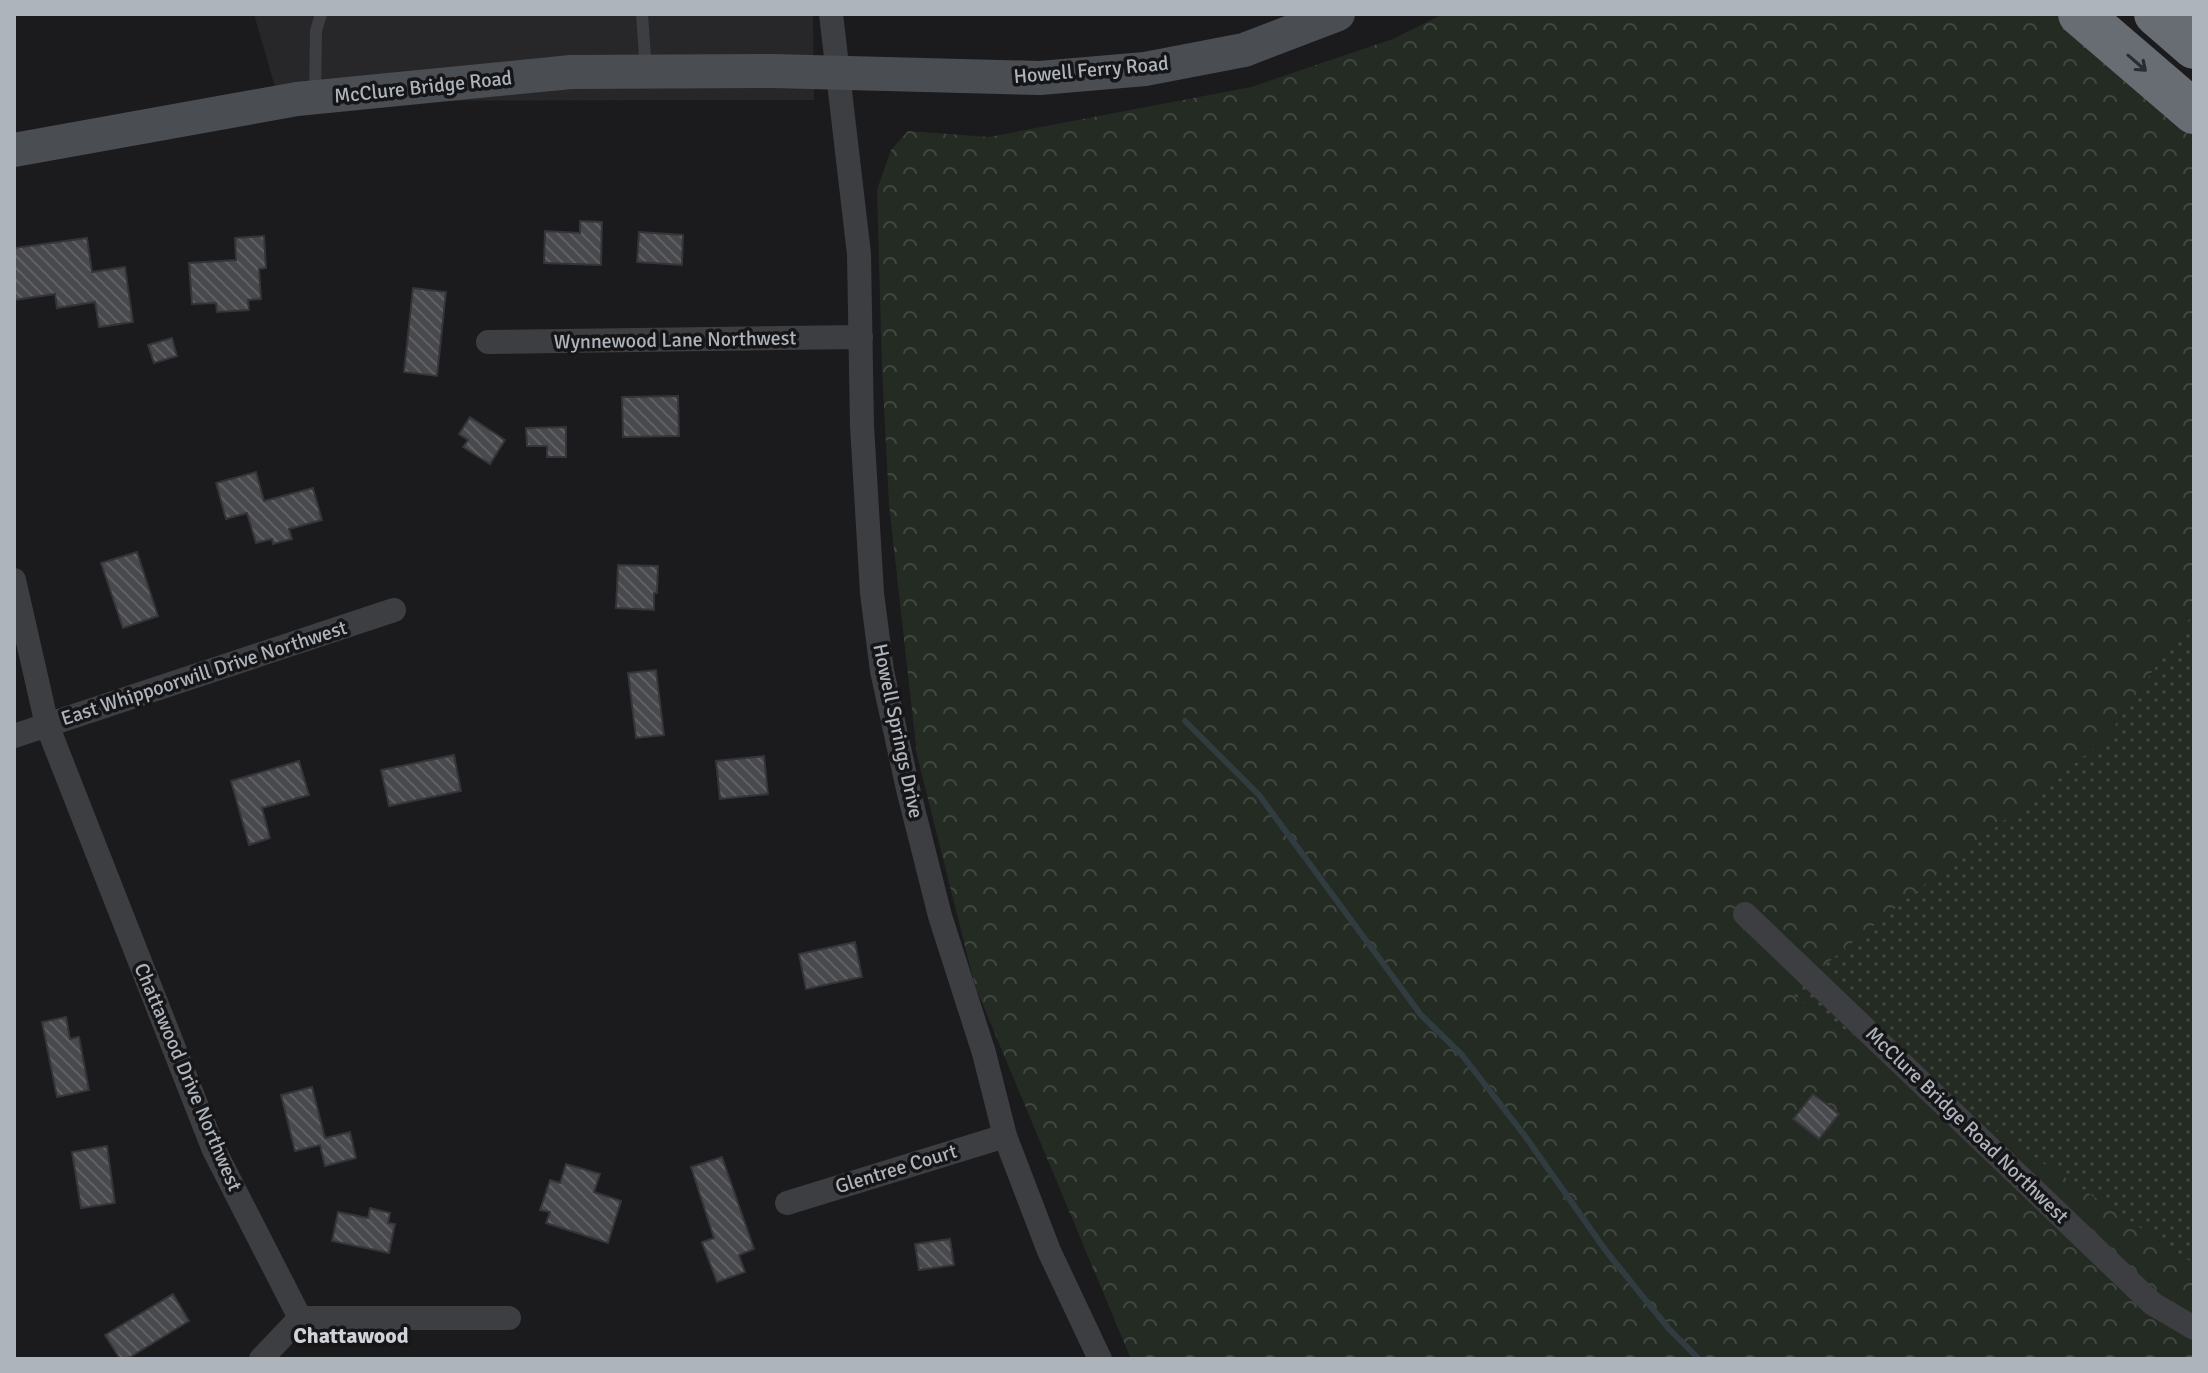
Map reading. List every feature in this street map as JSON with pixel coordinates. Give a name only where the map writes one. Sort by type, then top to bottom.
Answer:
[{"type":"highway","points":[[2080,14],[2194,112]]},
{"type":"highway","points":[[2156,14],[2194,47]]},
{"type":"street","name":"Howell Springs Drive","points":[[831,14],[859,254],[862,426],[870,563],[882,671],[940,916],[984,1053],[1005,1136],[1049,1251],[1100,1359]]},
{"type":"street","name":"Howell Ferry Road","points":[[837,74],[1040,78],[1145,69],[1244,50],[1338,14]]},
{"type":"street","name":"McClure Bridge Road","points":[[14,150],[315,98],[571,72],[773,71],[837,74]]},
{"type":"street","name":"Wynnewood Lane Northwest","points":[[488,342],[861,337]]},
{"type":"street","name":"Chattawood Drive Northwest","points":[[14,580],[47,725],[214,1150],[300,1318]]},
{"type":"street","name":"East Whippoorwill Drive Northwest","points":[[14,736],[394,610]]},
{"type":"street","name":"McClure Bridge Road Northwest","points":[[1745,914],[2153,1304],[2194,1328]]},
{"type":"street","name":"Glentree Court","points":[[787,1203],[1005,1136]]},
{"type":"street","points":[[261,1359],[300,1318],[509,1318]]},
{"type":"lane","points":[[315,98],[316,31],[321,14]]},
{"type":"lane","points":[[642,14],[646,72]]},
{"type":"shaded area","points":[[254,14],[813,14],[814,100],[279,101]]},
{"type":"green space","points":[[1443,14],[2066,14],[2194,127],[2194,612],[2105,739],[1790,993],[2194,1264],[2194,1359],[1131,1359],[975,986],[917,755],[889,504],[877,190],[891,150],[908,131],[989,137],[1251,87],[1393,39]]},
{"type":"green space","points":[[2194,612],[2194,1264],[1789,993],[2105,739]]},
{"type":"building","points":[[580,221],[602,222],[601,265],[544,263],[545,231],[580,233]]},
{"type":"building","points":[[639,232],[683,235],[682,265],[637,262]]},
{"type":"building","points":[[264,236],[266,268],[259,269],[261,299],[248,300],[249,310],[217,312],[216,303],[192,304],[189,263],[236,260],[235,238]]},
{"type":"building","points":[[87,238],[92,272],[125,267],[133,322],[99,327],[95,302],[57,308],[55,294],[14,300],[14,248]]},
{"type":"building","points":[[413,288],[446,292],[437,376],[404,372]]},
{"type":"building","points":[[172,338],[177,356],[154,363],[148,345]]},
{"type":"building","points":[[678,396],[679,436],[623,437],[622,397]]},
{"type":"building","points":[[470,417],[505,440],[490,464],[463,447],[468,440],[459,434]]},
{"type":"building","points":[[566,427],[566,457],[547,457],[547,446],[527,446],[526,428]]},
{"type":"building","points":[[256,472],[264,501],[313,488],[322,520],[289,529],[292,539],[273,544],[272,539],[256,543],[247,513],[226,519],[216,483]]},
{"type":"building","points":[[137,552],[158,616],[123,628],[101,563]]},
{"type":"building","points":[[618,565],[658,566],[654,610],[616,608]]},
{"type":"building","points":[[656,670],[664,735],[636,738],[628,673]]},
{"type":"building","points":[[454,755],[461,791],[389,806],[381,770]]},
{"type":"building","points":[[764,756],[768,794],[720,799],[716,761]]},
{"type":"building","points":[[299,761],[309,795],[262,808],[270,838],[249,845],[231,781]]},
{"type":"building","points":[[855,942],[862,977],[806,989],[799,954]]},
{"type":"building","points":[[66,1017],[70,1039],[79,1037],[89,1090],[57,1097],[42,1022]]},
{"type":"building","points":[[312,1087],[325,1138],[350,1132],[356,1158],[325,1166],[320,1145],[295,1151],[281,1095]]},
{"type":"building","points":[[1813,1094],[1839,1114],[1819,1139],[1793,1119]]},
{"type":"building","points":[[107,1146],[115,1203],[81,1208],[72,1152]]},
{"type":"building","points":[[722,1157],[754,1249],[739,1255],[745,1272],[717,1282],[702,1242],[714,1238],[691,1167]]},
{"type":"building","points":[[566,1164],[600,1174],[594,1192],[621,1201],[608,1243],[546,1223],[550,1212],[540,1210],[550,1180],[560,1183]]},
{"type":"building","points":[[370,1208],[390,1213],[388,1223],[395,1224],[389,1253],[332,1241],[338,1212],[368,1218]]},
{"type":"building","points":[[950,1239],[954,1265],[919,1270],[915,1244]]},
{"type":"building","points":[[173,1294],[189,1321],[127,1359],[120,1359],[105,1335]]},
{"type":"waterway","points":[[1185,721],[1259,795],[1421,1015],[1462,1055],[1525,1136],[1606,1251],[1669,1329],[1699,1359]]},
{"type":"district","name":"Chattawood","points":[[351,1335]]}]
